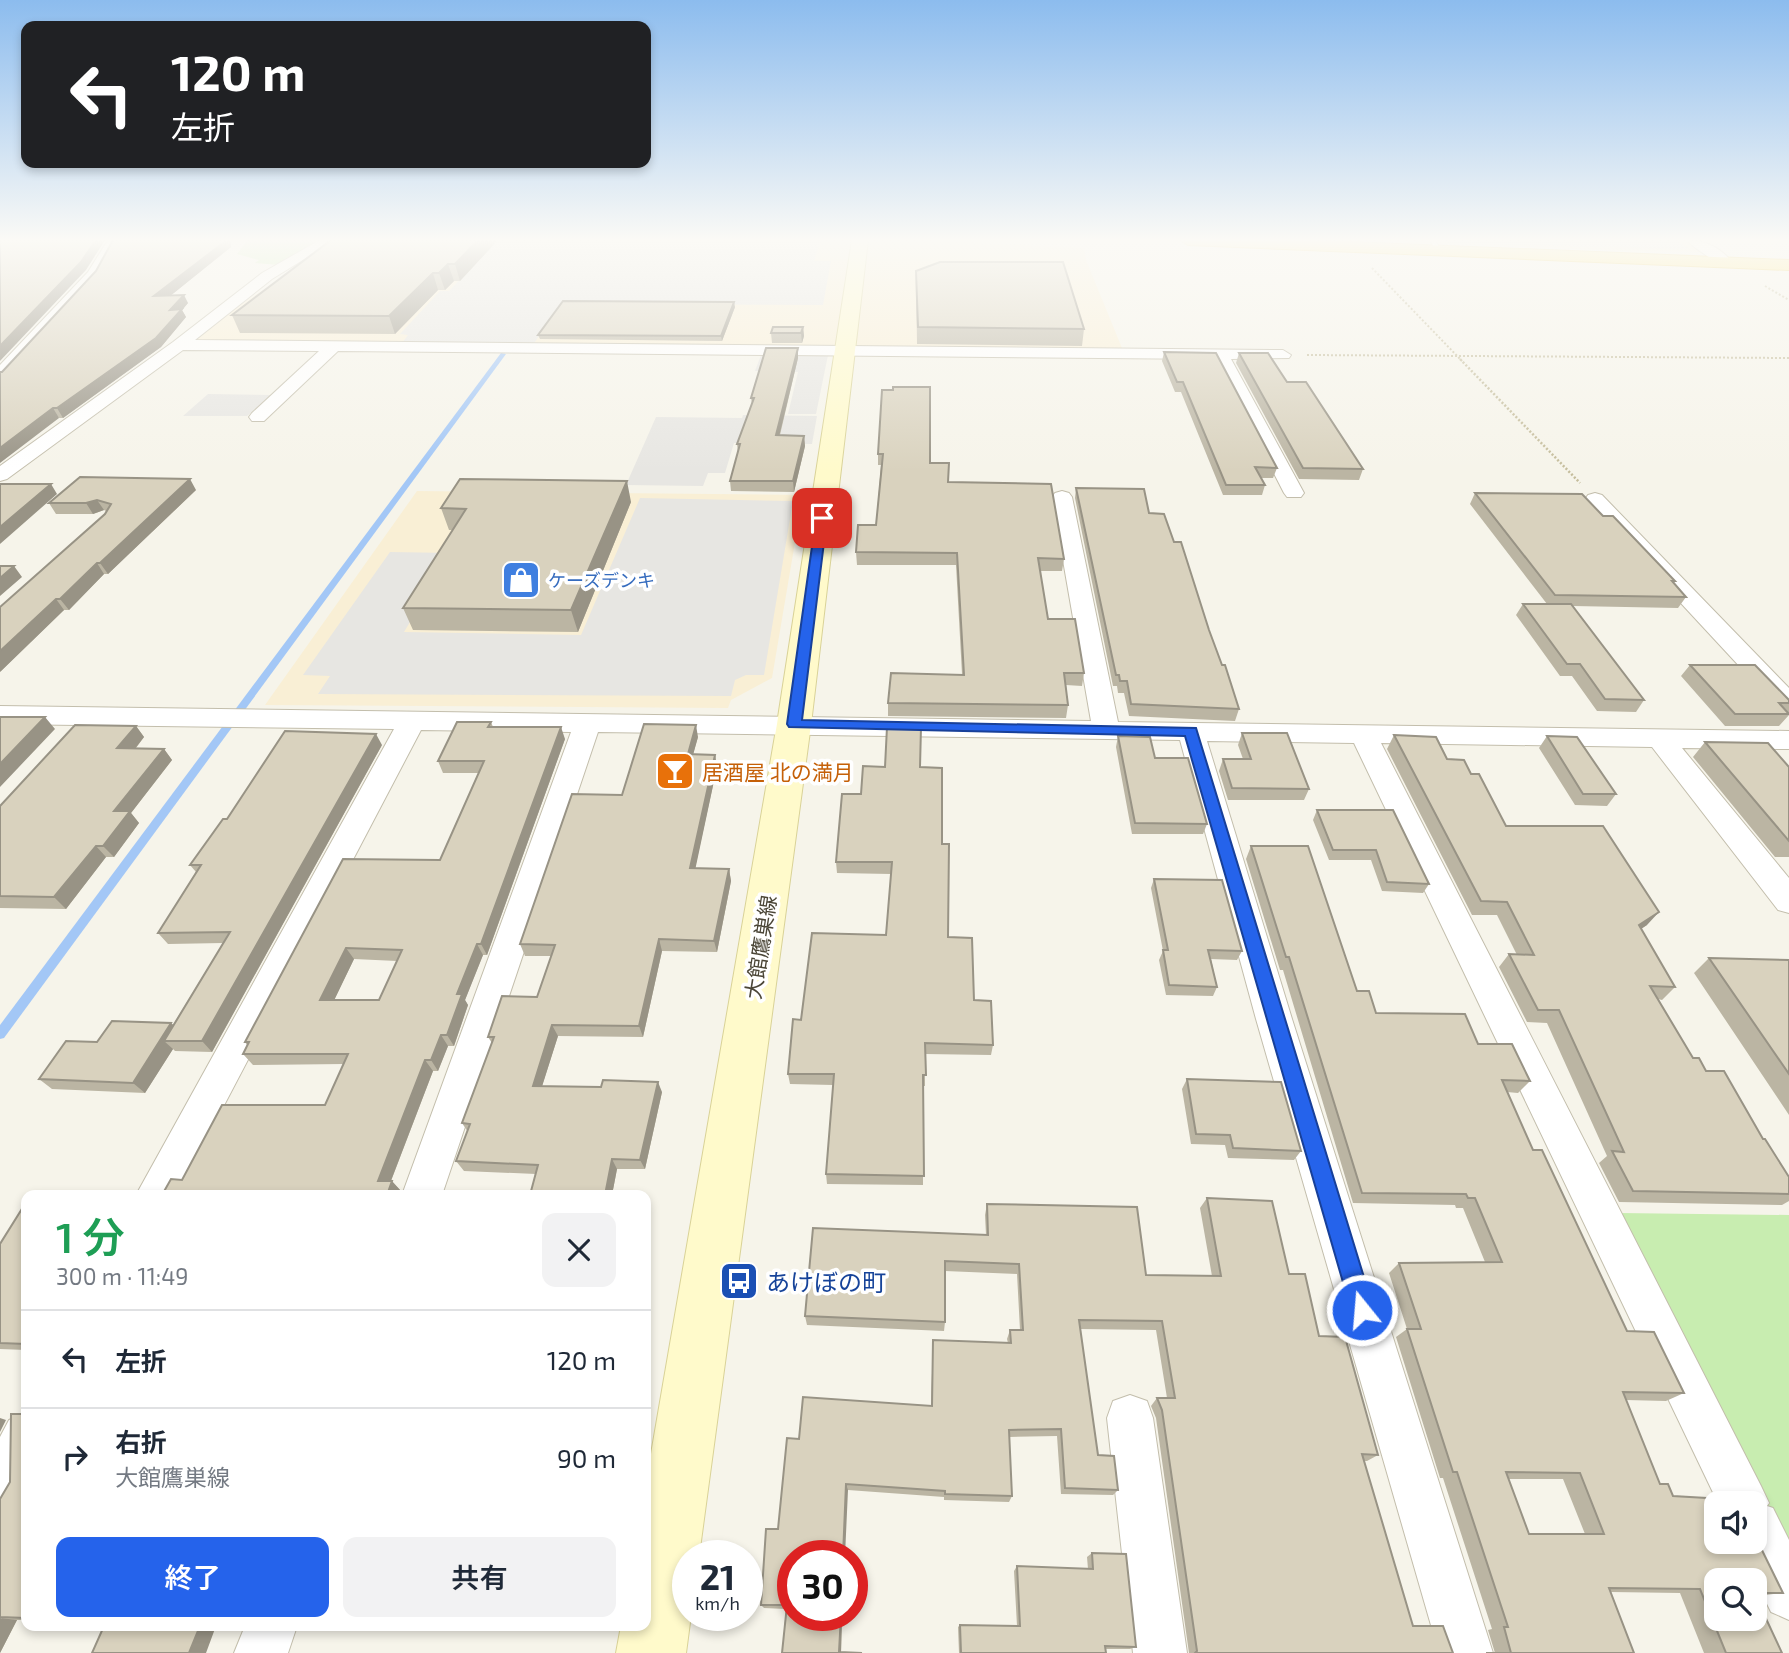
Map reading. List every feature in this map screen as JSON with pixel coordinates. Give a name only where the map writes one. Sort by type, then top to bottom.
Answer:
[{"type":"main road","name":"大館鷹巣線","points":[[651,1653],[794,724],[849,317]]},
{"type":"street","points":[[0,375],[54,317]]},
{"type":"street","points":[[0,475],[215,317]]},
{"type":"street","points":[[180,345],[1283,355]]},
{"type":"street","points":[[258,418],[334,346]]},
{"type":"street","points":[[1220,354],[1294,493]]},
{"type":"street","points":[[1062,497],[1106,730]]},
{"type":"street","points":[[1595,499],[1789,704]]},
{"type":"street","points":[[0,715],[1789,740]]},
{"type":"street","points":[[60,744],[85,716]]},
{"type":"street","points":[[159,1190],[413,719]]},
{"type":"street","points":[[424,1190],[587,722]]},
{"type":"street","points":[[1191,731],[1278,1032],[1466,1653]]},
{"type":"street","points":[[1362,732],[1738,1491]]},
{"type":"street","points":[[1659,738],[1789,901]]},
{"type":"street","points":[[1130,1418],[1160,1653]]},
{"type":"street","points":[[0,1486],[21,1446]]},
{"type":"street","points":[[1767,1550],[1789,1594]]},
{"type":"street","points":[[261,1653],[269,1631]]},
{"type":"path","points":[[1421,317],[1595,499]]},
{"type":"path","points":[[1283,355],[1789,358]]},
{"type":"shaded area","points":[[221,317],[1109,317],[1124,353],[179,345]]},
{"type":"shaded area","points":[[416,317],[551,317],[533,345],[402,343],[408,335],[400,334]]},
{"type":"shaded area","points":[[761,355],[828,355],[816,414],[788,414],[798,372],[755,371]]},
{"type":"shaded area","points":[[208,394],[271,395],[247,416],[183,416]]},
{"type":"shaded area","points":[[743,415],[817,416],[812,444],[734,443],[725,473],[708,473],[703,486],[626,485],[656,417],[742,418]]},
{"type":"shaded area","points":[[417,491],[803,495],[772,678],[731,700],[728,708],[265,705]]},
{"type":"shaded area","points":[[640,498],[793,501],[764,675],[746,675],[735,680],[731,696],[318,694],[330,676],[303,675],[390,552],[452,553],[404,632],[581,635]]},
{"type":"green space","points":[[1619,1213],[1789,1215],[1789,1557],[1767,1512],[1767,1491],[1756,1491]]},
{"type":"building","points":[[0,317],[28,317],[0,346]]},
{"type":"building","points":[[53,317],[175,317],[156,338],[57,408],[53,408],[0,448],[2,372]]},
{"type":"building","points":[[551,317],[728,317],[721,336],[538,335]]},
{"type":"building","points":[[918,317],[1080,317],[1084,329],[918,327]]},
{"type":"building","points":[[773,327],[803,327],[801,333],[771,333]]},
{"type":"building","points":[[766,348],[798,348],[776,435],[804,436],[793,481],[730,481],[740,444],[737,444],[754,398],[751,398]]},
{"type":"building","points":[[1164,352],[1216,353],[1277,468],[1255,467],[1265,485],[1226,485],[1183,382],[1177,382]]},
{"type":"building","points":[[1239,353],[1268,353],[1287,382],[1306,382],[1363,469],[1303,468]]},
{"type":"building","points":[[893,387],[930,387],[930,463],[949,463],[948,482],[1051,484],[1064,559],[1038,558],[1048,619],[1075,619],[1084,673],[1064,673],[1068,705],[888,703],[891,673],[964,675],[957,553],[856,552],[858,525],[876,525],[883,454],[878,454],[882,390],[893,390]]},
{"type":"building","points":[[80,477],[190,479],[0,651],[0,607],[105,514],[111,504],[97,500],[86,503],[49,503]]},
{"type":"building","name":"ケーズデンキ","points":[[460,479],[627,481],[571,610],[403,608],[466,509],[441,508]]},
{"type":"building","points":[[0,484],[51,484],[0,527]]},
{"type":"building","points":[[1076,488],[1144,489],[1149,513],[1164,514],[1174,542],[1181,542],[1209,630],[1222,665],[1225,665],[1239,709],[1131,704],[1127,681],[1120,681],[1119,675],[1116,675]]},
{"type":"building","points":[[1475,493],[1582,494],[1603,516],[1613,516],[1675,581],[1672,581],[1686,597],[1555,595]]},
{"type":"building","points":[[0,566],[14,566],[0,578]]},
{"type":"building","points":[[1523,604],[1571,604],[1644,700],[1605,699],[1580,664],[1567,664]]},
{"type":"building","points":[[1690,665],[1755,665],[1789,700],[1789,703],[1779,703],[1789,714],[1735,714]]},
{"type":"building","points":[[0,717],[45,717],[0,764]]},
{"type":"building","points":[[457,722],[491,722],[488,727],[561,727],[481,944],[477,944],[457,994],[462,994],[447,1035],[441,1035],[431,1060],[425,1060],[378,1181],[392,1181],[389,1190],[165,1190],[171,1179],[182,1180],[222,1105],[325,1105],[348,1054],[243,1054],[249,1042],[245,1042],[343,859],[440,860],[484,761],[438,761]],"holes":[[[346,948],[402,950],[379,1000],[320,1000]]]},
{"type":"building","points":[[644,724],[696,725],[688,754],[715,755],[690,868],[729,869],[714,941],[659,939],[639,1026],[552,1025],[533,1086],[601,1087],[603,1080],[658,1082],[640,1160],[612,1159],[606,1190],[531,1190],[538,1165],[456,1161],[470,1124],[462,1123],[494,1037],[488,1037],[502,996],[537,997],[555,945],[520,944],[572,794],[622,795]]},
{"type":"building","points":[[75,725],[136,726],[117,748],[164,749],[114,811],[130,811],[103,846],[96,846],[54,897],[0,896],[0,806]]},
{"type":"building","points":[[887,727],[921,727],[920,767],[942,768],[942,844],[949,844],[948,937],[972,938],[974,1000],[991,1001],[993,1045],[925,1043],[924,1176],[826,1174],[834,1074],[788,1074],[793,1019],[801,1020],[812,933],[886,935],[892,862],[836,862],[842,794],[861,794],[863,766],[885,767]]},
{"type":"building","points":[[285,731],[376,734],[202,1041],[164,1041],[230,932],[158,933],[201,865],[190,865],[223,819],[227,819]]},
{"type":"building","points":[[1242,733],[1287,733],[1309,789],[1232,788],[1223,759],[1251,759]]},
{"type":"building","points":[[1394,735],[1436,737],[1447,759],[1464,760],[1471,774],[1479,774],[1506,826],[1603,826],[1659,912],[1639,925],[1675,987],[1650,986],[1693,1058],[1699,1058],[1706,1071],[1724,1071],[1763,1139],[1789,1177],[1789,1194],[1633,1191],[1612,1151],[1624,1152],[1559,1010],[1538,1010],[1509,954],[1534,955],[1507,902],[1481,901]]},
{"type":"building","points":[[1118,736],[1150,737],[1155,758],[1188,758],[1207,824],[1135,823]]},
{"type":"building","points":[[1547,736],[1577,737],[1616,794],[1583,794]]},
{"type":"building","points":[[1705,742],[1768,743],[1789,767],[1789,841]]},
{"type":"building","points":[[1317,810],[1393,810],[1429,884],[1387,882],[1376,850],[1333,850]]},
{"type":"building","points":[[1251,846],[1308,846],[1357,991],[1369,991],[1376,1013],[1465,1014],[1478,1044],[1512,1044],[1530,1081],[1502,1080],[1533,1150],[1542,1150],[1627,1331],[1654,1332],[1684,1393],[1623,1392],[1660,1484],[1668,1484],[1673,1496],[1704,1498],[1704,1554],[1764,1554],[1783,1593],[1767,1593],[1767,1568],[1704,1568],[1704,1599],[1700,1589],[1609,1588],[1634,1653],[1511,1653],[1504,1627],[1508,1627],[1457,1472],[1453,1472],[1407,1329],[1421,1329],[1399,1263],[1502,1262],[1475,1198],[1468,1198],[1466,1194],[1362,1193],[1289,957],[1286,957]],"holes":[[[1506,1472],[1580,1473],[1604,1534],[1529,1534]]]},
{"type":"building","points":[[1154,879],[1222,880],[1242,951],[1208,950],[1217,987],[1169,985],[1163,950],[1168,950]]},
{"type":"building","points":[[1709,958],[1789,960],[1789,1074]]},
{"type":"building","points":[[112,1021],[171,1023],[133,1083],[39,1079],[66,1041],[97,1042]]},
{"type":"building","points":[[1187,1079],[1281,1082],[1301,1151],[1233,1148],[1230,1135],[1196,1134]]},
{"type":"building","points":[[1207,1198],[1272,1201],[1289,1274],[1305,1274],[1319,1336],[1345,1337],[1378,1455],[1362,1454],[1413,1626],[1443,1626],[1453,1653],[1195,1653],[1197,1651],[1162,1410],[1157,1398],[1175,1398],[1162,1321],[1079,1320],[1098,1455],[1114,1456],[1118,1490],[1065,1488],[1061,1429],[1009,1430],[1012,1496],[945,1494],[945,1491],[846,1484],[844,1540],[777,1540],[777,1605],[763,1605],[766,1529],[778,1529],[787,1438],[799,1439],[803,1397],[932,1406],[933,1340],[1011,1343],[1010,1330],[1023,1330],[1019,1264],[945,1261],[945,1322],[805,1316],[813,1228],[988,1235],[987,1204],[1137,1207],[1146,1275],[1221,1276]]},
{"type":"building","points":[[21,1210],[21,1344],[0,1343],[0,1244]]},
{"type":"building","points":[[11,1414],[21,1414],[21,1618],[0,1617],[0,1499],[10,1482]]},
{"type":"building","points":[[1092,1553],[1126,1554],[1136,1647],[1105,1646],[1106,1653],[961,1653],[960,1625],[1020,1626],[1017,1566],[1093,1569]]},
{"type":"building","points":[[1767,1621],[1782,1653],[1726,1653],[1717,1631],[1767,1631]]},
{"type":"building","points":[[102,1631],[198,1631],[189,1653],[92,1653]]},
{"type":"building","points":[[784,1631],[840,1631],[839,1652],[862,1653],[782,1653]]},
{"type":"waterway","points":[[0,1034],[503,354]]},
{"type":"place","name":"ケーズデンキ","points":[[521,580]]},
{"type":"place","name":"居酒屋 北の満月","points":[[675,771]]},
{"type":"place","name":"あけぼの町","points":[[739,1281]]},
{"type":"route","points":[[822,518],[794,724],[1191,731],[1362,1310]]}]
